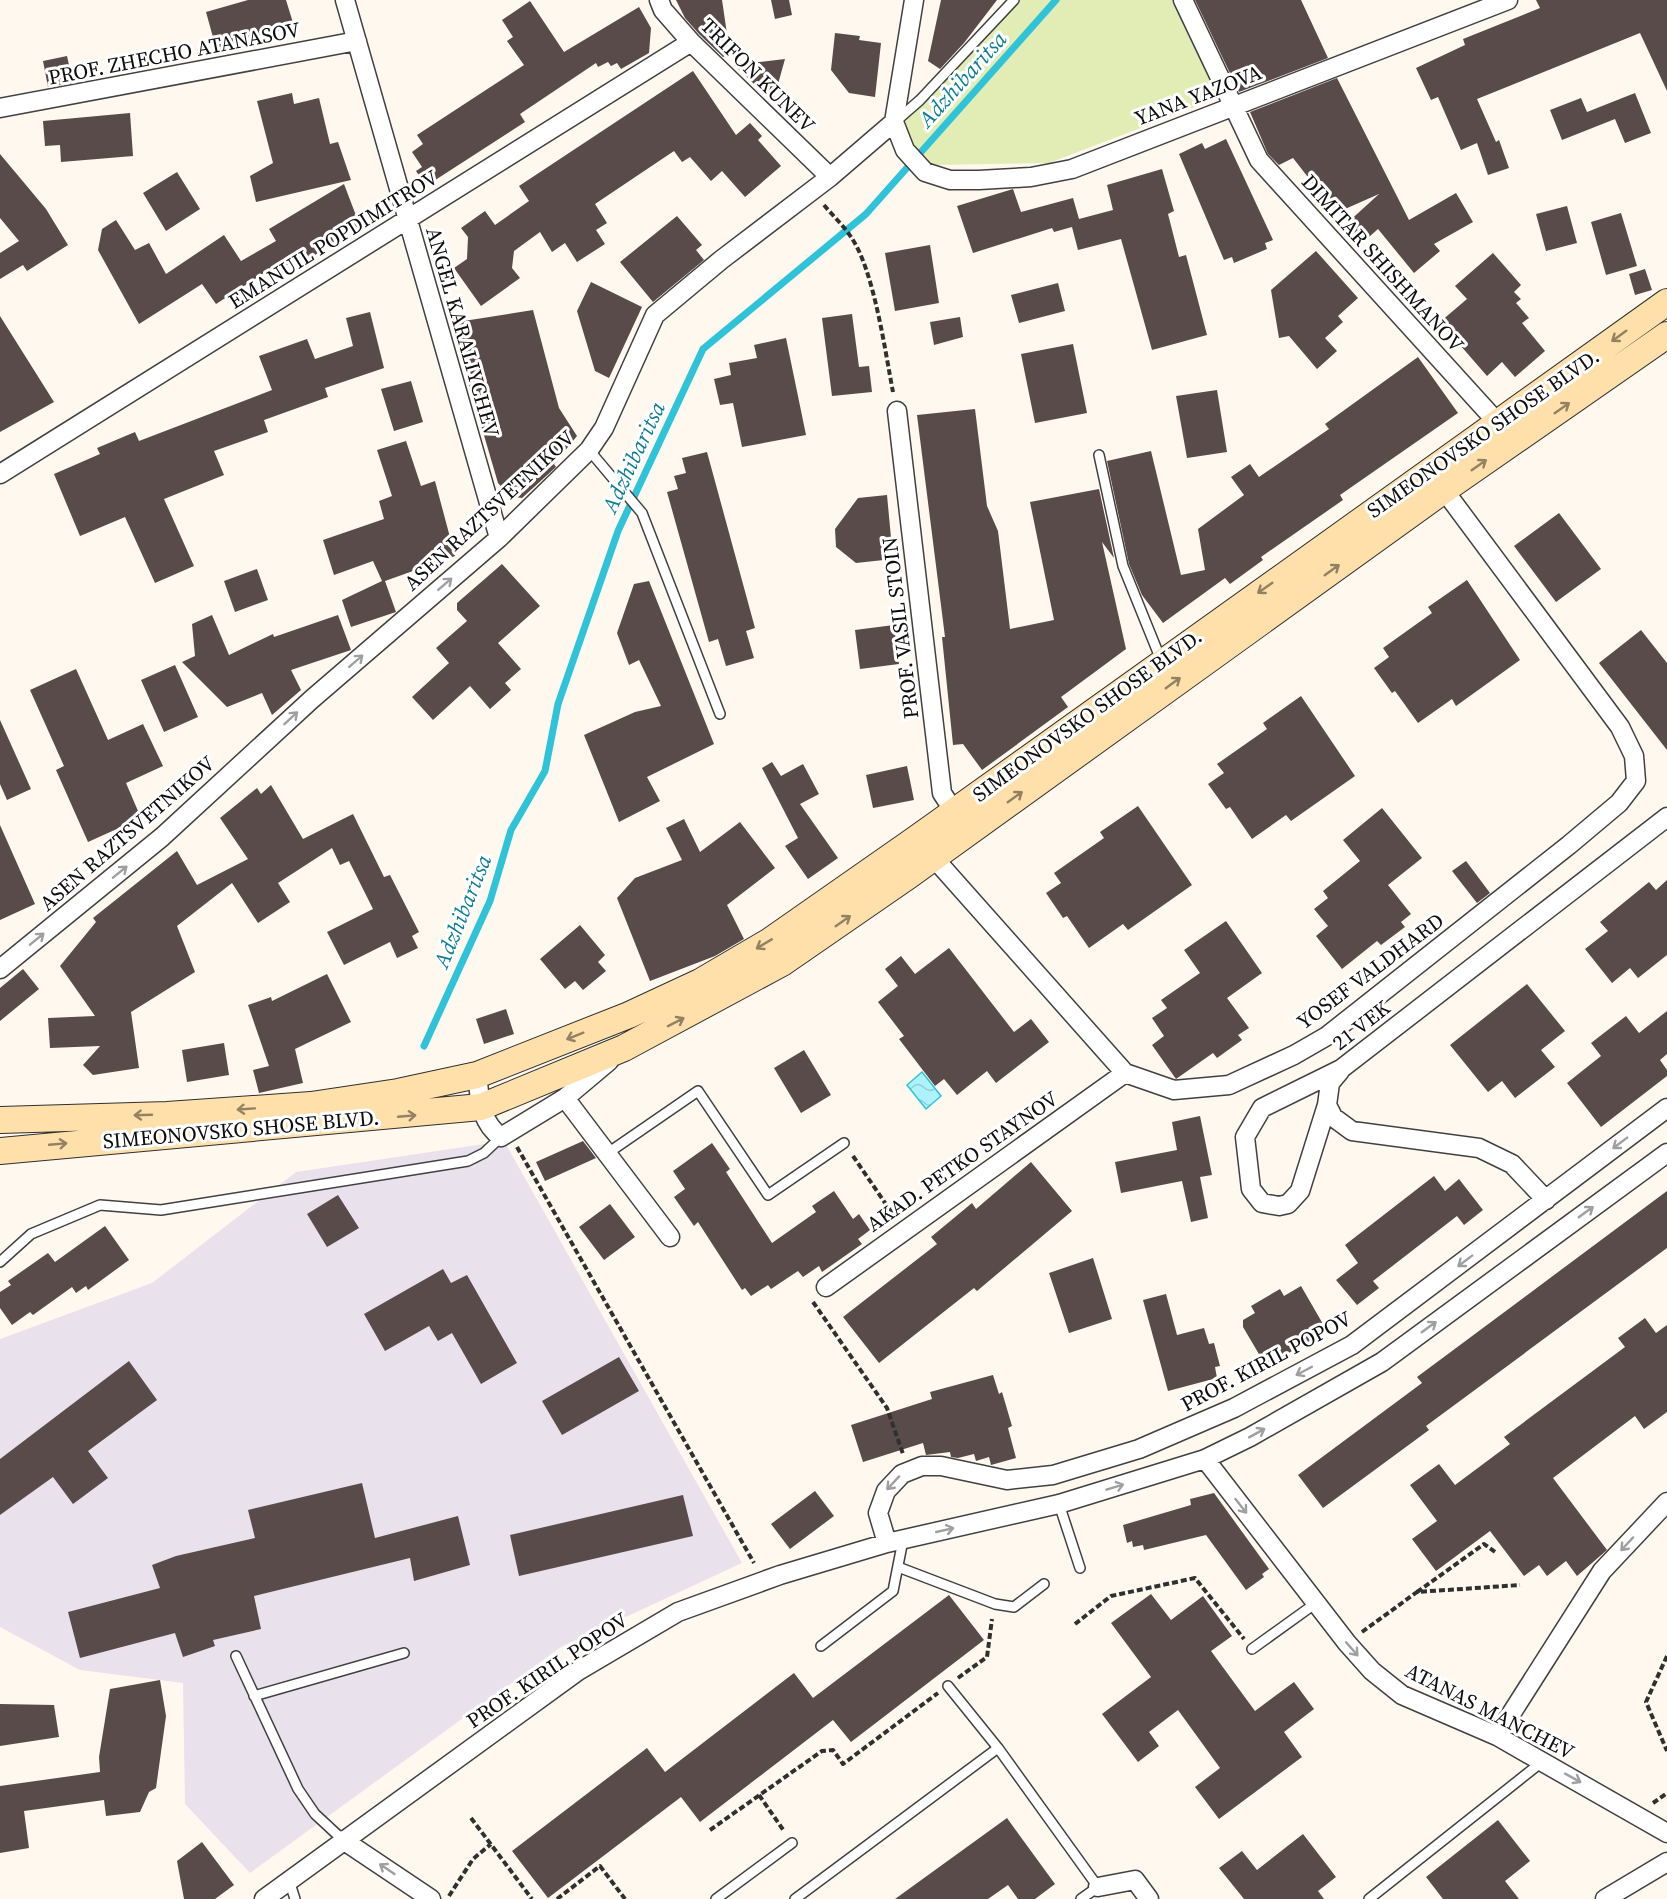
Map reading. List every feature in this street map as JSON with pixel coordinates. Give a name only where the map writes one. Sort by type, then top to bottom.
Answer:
[{"type":"main road","name":"SIMEONOVSKO SHOSE BLVD.","points":[[0,1120],[167,1114],[311,1105],[398,1092],[477,1075],[629,1015],[700,982],[770,941],[916,839],[961,822],[1444,490],[1506,432],[1667,302]]},
{"type":"main road","name":"SIMEONOVSKO SHOSE BLVD.","points":[[0,1151],[481,1107],[624,1048],[782,963],[933,858],[961,822],[1162,662],[1506,432],[1667,334]]},
{"type":"street","name":"ANGEL KARALIYCHEV","points":[[345,0],[499,538]]},
{"type":"street","name":"TRIFON KUNEV","points":[[659,0],[663,10],[691,42],[830,177]]},
{"type":"street","points":[[894,122],[914,0]]},
{"type":"street","name":"DIMITAR SHISHMANOV","points":[[1183,0],[1231,106],[1259,160],[1506,432]]},
{"type":"street","name":"YANA YAZOVA","points":[[894,122],[906,150],[925,172],[950,180],[1031,177],[1072,169],[1508,0]]},
{"type":"street","name":"PROF. ZHECHO ATANASOV","points":[[0,108],[357,41]]},
{"type":"street","name":"EMANUIL POPDIMITROV","points":[[0,474],[691,42]]},
{"type":"street","name":"ASEN RAZTSVETNIKOV","points":[[0,969],[162,837],[312,699],[499,538],[590,450],[604,428],[655,315],[721,260],[830,177],[894,122]]},
{"type":"street","name":"PROF. VASIL STOIN","points":[[897,411],[942,793],[961,822]]},
{"type":"street","name":"YOSEF VALDHARD","points":[[916,839],[1125,1073],[1174,1090],[1229,1085],[1294,1055],[1327,1036],[1619,803],[1636,781],[1634,756],[1620,727],[1444,490]]},
{"type":"street","name":"21 VEK","points":[[1341,1069],[1330,1083],[1327,1105],[1295,1199],[1279,1206],[1262,1203],[1251,1189],[1245,1137],[1262,1108],[1341,1069],[1667,818]]},
{"type":"street","name":"SIMEONOVSKO SHOSE BLVD.","points":[[506,1135],[564,1098],[624,1048]]},
{"type":"street","name":"AKAD. PETKO STAYNOV","points":[[825,1287],[1125,1073]]},
{"type":"street","points":[[477,1075],[481,1107],[486,1122],[506,1135]]},
{"type":"street","points":[[564,1098],[605,1155],[670,1237]]},
{"type":"street","points":[[1327,1105],[1333,1117],[1352,1131],[1479,1148],[1512,1164],[1546,1200]]},
{"type":"street","name":"PROF. KIRIL POPOV","points":[[895,1542],[878,1513],[886,1491],[902,1474],[922,1466],[941,1466],[1007,1480],[1053,1476],[1139,1449],[1234,1408],[1352,1345],[1667,1108]]},
{"type":"street","name":"PROF. KIRIL POPOV","points":[[264,1899],[578,1671],[678,1612],[764,1580],[895,1542],[1059,1504],[1205,1459],[1250,1437],[1382,1362],[1667,1153]]},
{"type":"street","name":"ATANAS MANCHEV","points":[[1205,1459],[1347,1643],[1372,1671],[1402,1695],[1497,1737],[1667,1833]]},
{"type":"street","points":[[1497,1737],[1602,1571],[1667,1502]]},
{"type":"street","points":[[343,1840],[431,1899]]},
{"type":"street","points":[[1605,1899],[1667,1862]]},
{"type":"street","points":[[1098,1887],[1135,1880],[1149,1899]]},
{"type":"lane","name":"ASEN RAZTSVETNIKOV","points":[[894,122],[920,100],[1014,0]]},
{"type":"lane","points":[[590,450],[642,513],[720,714]]},
{"type":"lane","points":[[1099,455],[1123,566],[1154,649],[1162,662]]},
{"type":"lane","points":[[605,1155],[698,1091],[768,1194],[844,1143]]},
{"type":"lane","points":[[0,1262],[31,1234],[100,1205],[161,1210],[468,1161],[484,1153],[506,1135]]},
{"type":"lane","points":[[1059,1504],[1080,1568]]},
{"type":"lane","points":[[821,1646],[893,1591],[898,1566],[895,1542]]},
{"type":"lane","points":[[898,1566],[995,1604],[1014,1607],[1044,1584]]},
{"type":"lane","points":[[1252,1649],[1316,1603]]},
{"type":"lane","points":[[254,1696],[404,1653]]},
{"type":"lane","points":[[236,1656],[298,1790],[315,1814],[343,1840]]},
{"type":"lane","points":[[948,1686],[998,1748],[1098,1887],[1081,1899]]},
{"type":"lane","points":[[795,1899],[998,1748]]},
{"type":"lane","points":[[1369,1899],[1542,1761]]},
{"type":"lane","points":[[716,1899],[792,1843]]},
{"type":"lane","points":[[289,1880],[295,1899]]},
{"type":"path","points":[[823,204],[852,238],[875,304],[897,411]]},
{"type":"path","points":[[506,1135],[764,1580]]},
{"type":"path","points":[[844,1143],[891,1211]]},
{"type":"path","points":[[825,1287],[814,1297],[814,1307],[887,1408],[909,1472]]},
{"type":"path","points":[[1347,1643],[1484,1544],[1495,1552]]},
{"type":"path","points":[[1075,1624],[1111,1596],[1195,1578],[1252,1649]]},
{"type":"path","points":[[1416,1592],[1520,1584]]},
{"type":"path","points":[[710,1830],[822,1751],[833,1750],[843,1764],[987,1657],[995,1604]]},
{"type":"path","points":[[1667,1656],[1646,1702],[1667,1751]]},
{"type":"path","points":[[759,1796],[792,1843]]},
{"type":"path","points":[[471,1818],[532,1899]]},
{"type":"path","points":[[447,1899],[473,1859],[491,1844]]},
{"type":"path","points":[[557,1899],[600,1866],[625,1899]]},
{"type":"shaded area","points":[[504,1141],[742,1563],[561,1647],[250,1873],[185,1804],[183,1683],[80,1670],[0,1627],[0,1339],[152,1283],[296,1172]]},
{"type":"green space","points":[[1014,0],[1175,0],[1219,98],[1049,163],[932,165],[925,172],[894,122]]},
{"type":"water","points":[[922,1072],[941,1096],[926,1109],[907,1085]]},
{"type":"building","points":[[248,0],[286,0],[294,26],[216,48],[206,12]]},
{"type":"building","points":[[676,0],[722,0],[730,54],[723,57],[699,34],[685,18]]},
{"type":"building","points":[[771,0],[789,0],[792,15],[775,19]]},
{"type":"building","points":[[941,0],[997,0],[964,43],[940,69],[928,61]]},
{"type":"building","points":[[1195,0],[1301,0],[1328,58],[1239,92]]},
{"type":"building","points":[[1536,0],[1667,0],[1667,91],[1640,33],[1477,99],[1496,142],[1499,140],[1509,168],[1488,175],[1477,143],[1461,150],[1438,97],[1431,100],[1416,68],[1465,45],[1463,39],[1540,8]]},
{"type":"building","points":[[530,1],[564,52],[639,7],[651,28],[649,53],[621,69],[617,63],[611,66],[608,62],[598,67],[596,63],[520,114],[525,122],[426,186],[416,171],[422,167],[412,152],[423,144],[417,135],[524,65],[507,41],[513,37],[502,20]]},
{"type":"building","points":[[835,33],[860,36],[859,40],[881,43],[875,97],[849,93],[831,70]]},
{"type":"building","points":[[67,56],[73,83],[48,87],[43,61]]},
{"type":"building","points":[[785,59],[773,102],[734,65]]},
{"type":"building","points":[[693,71],[736,135],[750,123],[762,136],[758,140],[781,166],[745,197],[722,171],[711,181],[690,157],[682,162],[674,151],[595,204],[607,223],[596,230],[605,244],[577,262],[565,243],[552,252],[540,232],[514,251],[512,268],[520,278],[481,306],[454,268],[467,259],[468,237],[461,228],[485,211],[495,225],[529,201],[519,186]]},
{"type":"building","points":[[1337,78],[1409,220],[1456,193],[1473,222],[1434,244],[1440,251],[1414,273],[1378,229],[1360,245],[1345,225],[1379,194],[1336,213],[1293,158],[1279,165],[1268,154],[1250,112]]},
{"type":"building","points":[[292,93],[294,104],[319,98],[330,144],[338,142],[351,180],[256,202],[250,176],[273,163],[257,101]]},
{"type":"building","points":[[1635,93],[1651,133],[1625,143],[1615,119],[1562,140],[1550,110],[1581,98],[1587,112]]},
{"type":"building","points":[[130,113],[133,156],[61,162],[60,145],[45,146],[43,121]]},
{"type":"building","points":[[1226,139],[1273,240],[1265,243],[1267,249],[1234,263],[1232,257],[1224,260],[1179,154],[1202,143],[1205,149]]},
{"type":"building","points":[[0,154],[46,209],[68,245],[27,271],[23,265],[0,279],[0,253],[19,241],[0,218]]},
{"type":"building","points":[[1162,169],[1174,211],[1168,214],[1179,257],[1186,255],[1207,335],[1152,350],[1121,239],[1078,250],[1072,227],[1054,232],[1052,228],[973,253],[957,206],[1013,189],[1021,212],[1073,198],[1079,219],[1113,210],[1107,185]]},
{"type":"building","points":[[177,172],[200,209],[166,231],[143,193]]},
{"type":"building","points":[[344,184],[360,226],[331,235],[334,242],[302,264],[298,258],[278,271],[275,266],[216,304],[202,284],[139,324],[98,250],[102,229],[116,220],[135,250],[149,243],[166,274],[224,235],[241,261],[276,241],[269,229]]},
{"type":"building","points":[[1567,206],[1577,243],[1546,251],[1536,214]]},
{"type":"building","points":[[1621,213],[1637,266],[1606,275],[1591,222]]},
{"type":"building","points":[[677,216],[702,245],[696,250],[704,260],[653,302],[620,262]]},
{"type":"building","points":[[930,245],[939,303],[895,311],[885,253]]},
{"type":"building","points":[[1316,251],[1358,298],[1338,316],[1343,322],[1325,338],[1337,351],[1317,369],[1289,336],[1279,338],[1271,290]]},
{"type":"building","points":[[1493,253],[1521,285],[1514,292],[1521,299],[1516,303],[1529,318],[1522,323],[1545,351],[1515,377],[1502,362],[1487,376],[1440,322],[1467,299],[1455,286]]},
{"type":"building","points":[[1645,269],[1652,290],[1635,295],[1629,274]]},
{"type":"building","points":[[591,282],[642,307],[609,378],[595,371],[577,311]]},
{"type":"building","points":[[1058,283],[1065,311],[1019,323],[1011,295]]},
{"type":"building","points":[[533,310],[559,408],[577,436],[554,464],[556,467],[522,498],[509,496],[498,483],[451,323]]},
{"type":"building","points":[[370,312],[384,368],[325,388],[328,397],[264,420],[268,432],[214,451],[224,475],[164,499],[194,566],[155,583],[125,517],[80,536],[54,474],[100,454],[97,448],[135,432],[139,441],[272,390],[259,356],[307,339],[315,359],[353,346],[346,318]]},
{"type":"building","points":[[852,314],[859,367],[869,366],[872,392],[832,396],[822,318]]},
{"type":"building","points":[[0,316],[54,402],[0,432]]},
{"type":"building","points":[[960,317],[963,337],[934,345],[930,322]]},
{"type":"building","points":[[786,338],[806,435],[742,447],[733,403],[720,405],[714,379],[731,375],[729,363],[757,358],[754,345]]},
{"type":"building","points":[[1073,344],[1087,413],[1035,423],[1021,354]]},
{"type":"building","points":[[1418,357],[1458,413],[1340,495],[1343,500],[1261,557],[1263,560],[1230,584],[1225,578],[1163,623],[1142,595],[1129,564],[1107,461],[1151,451],[1181,575],[1205,570],[1198,529],[1244,495],[1231,477],[1250,464],[1259,477],[1329,429],[1325,424]]},
{"type":"building","points":[[411,381],[423,422],[394,431],[381,389]]},
{"type":"building","points":[[1217,390],[1227,452],[1187,458],[1176,396]]},
{"type":"building","points":[[975,409],[987,506],[998,531],[1010,629],[1054,620],[1030,502],[1099,489],[1114,558],[1102,542],[1126,649],[1061,697],[1068,707],[982,770],[963,744],[953,745],[942,637],[945,637],[917,415]]},
{"type":"building","points":[[406,441],[421,486],[435,481],[455,556],[385,581],[396,612],[351,627],[342,600],[382,581],[373,561],[334,575],[323,540],[384,519],[379,501],[392,496],[377,450]]},
{"type":"building","points":[[707,452],[755,628],[746,631],[754,658],[726,666],[718,639],[709,642],[667,492],[678,489],[674,476],[686,473],[682,458]]},
{"type":"building","points":[[887,495],[893,559],[856,563],[836,547],[835,529],[858,498]]},
{"type":"building","points":[[1559,513],[1601,569],[1556,602],[1514,546]]},
{"type":"building","points":[[502,564],[540,606],[498,643],[521,669],[505,683],[511,690],[490,709],[470,686],[433,720],[412,697],[449,663],[436,648],[467,621],[457,610],[457,603]]},
{"type":"building","points":[[257,569],[268,600],[235,612],[224,581]]},
{"type":"building","points":[[1467,580],[1520,660],[1456,706],[1452,699],[1418,723],[1395,691],[1392,693],[1374,668],[1389,657],[1383,648],[1432,613],[1428,607]]},
{"type":"building","points":[[649,581],[714,744],[647,777],[660,801],[619,822],[584,735],[635,712],[661,706],[639,660],[629,665],[617,633],[634,584]]},
{"type":"building","points":[[212,615],[229,655],[273,634],[274,637],[338,615],[351,650],[291,670],[301,690],[272,715],[262,693],[227,707],[182,662],[195,656],[192,624]]},
{"type":"building","points":[[894,625],[899,664],[860,669],[855,630]]},
{"type":"building","points":[[1641,630],[1667,663],[1667,750],[1599,663]]},
{"type":"building","points":[[175,665],[198,717],[164,732],[141,680]]},
{"type":"building","points":[[76,669],[108,740],[143,724],[163,766],[126,783],[141,818],[88,842],[56,770],[64,766],[30,690]]},
{"type":"building","points":[[1301,696],[1355,776],[1291,821],[1286,815],[1252,839],[1230,807],[1226,809],[1208,784],[1224,773],[1217,764],[1267,729],[1263,723]]},
{"type":"building","points":[[0,720],[31,789],[7,800],[0,784]]},
{"type":"building","points":[[772,762],[781,776],[803,764],[819,794],[800,804],[838,858],[808,879],[785,846],[798,838],[762,768]]},
{"type":"building","points":[[907,766],[914,800],[873,808],[866,775]]},
{"type":"building","points":[[271,785],[303,839],[353,814],[384,877],[390,875],[419,932],[412,936],[418,948],[397,958],[390,942],[344,965],[327,932],[373,909],[349,861],[340,865],[332,848],[278,883],[290,902],[258,923],[232,883],[177,926],[195,972],[131,1012],[139,1068],[93,1075],[83,1065],[100,1046],[50,1048],[48,1018],[95,1016],[60,966],[96,922],[93,918],[177,851],[197,885],[248,859],[220,818],[257,788],[261,794]]},
{"type":"building","points":[[1138,806],[1192,885],[1128,930],[1123,924],[1089,948],[1067,916],[1063,918],[1046,893],[1061,883],[1054,873],[1104,838],[1100,832]]},
{"type":"building","points":[[1382,808],[1422,858],[1388,885],[1411,914],[1401,922],[1405,927],[1381,945],[1377,941],[1342,969],[1316,936],[1328,926],[1314,909],[1328,898],[1323,891],[1360,861],[1343,840]]},
{"type":"building","points":[[684,819],[700,852],[740,822],[775,868],[727,905],[744,939],[715,956],[650,981],[617,898],[635,878],[682,860],[666,828]]},
{"type":"building","points":[[0,825],[35,904],[0,920]]},
{"type":"building","points":[[1466,861],[1490,893],[1477,903],[1452,871]]},
{"type":"building","points":[[1667,880],[1667,955],[1638,978],[1630,968],[1612,983],[1585,949],[1608,931],[1600,922],[1649,882],[1656,890]]},
{"type":"building","points":[[1226,921],[1262,973],[1227,998],[1249,1028],[1238,1035],[1242,1040],[1217,1058],[1213,1053],[1176,1079],[1152,1045],[1164,1036],[1152,1018],[1167,1008],[1161,1000],[1200,973],[1184,950]]},
{"type":"building","points":[[580,925],[605,955],[598,962],[606,971],[583,990],[575,981],[565,989],[540,959]]},
{"type":"building","points":[[949,948],[1014,1032],[1031,1019],[1049,1042],[996,1083],[987,1071],[957,1095],[944,1079],[935,1086],[899,1039],[904,1036],[878,1002],[898,986],[885,969],[901,956],[915,974]]},
{"type":"building","points":[[23,969],[39,989],[0,1021],[0,988]]},
{"type":"building","points":[[327,974],[351,1022],[295,1049],[303,1083],[259,1093],[253,1070],[269,1066],[248,1005],[271,997],[272,1001]]},
{"type":"building","points":[[1527,984],[1565,1031],[1541,1050],[1555,1067],[1515,1098],[1502,1081],[1488,1092],[1450,1045]]},
{"type":"building","points":[[506,1009],[514,1034],[484,1044],[476,1019]]},
{"type":"building","points":[[1667,1011],[1667,1054],[1660,1060],[1667,1070],[1667,1076],[1601,1127],[1567,1083],[1601,1056],[1591,1043],[1626,1016],[1639,1033]]},
{"type":"building","points":[[224,1043],[229,1075],[187,1082],[182,1050]]},
{"type":"building","points":[[804,1050],[831,1095],[801,1113],[774,1068]]},
{"type":"building","points":[[1200,1116],[1212,1175],[1200,1177],[1208,1218],[1191,1222],[1182,1181],[1121,1193],[1115,1162],[1177,1150],[1172,1122]]},
{"type":"building","points":[[583,1141],[596,1158],[545,1181],[536,1162]]},
{"type":"building","points":[[712,1143],[730,1169],[726,1172],[772,1243],[816,1212],[812,1206],[834,1191],[853,1219],[859,1214],[870,1230],[858,1239],[862,1244],[822,1272],[819,1266],[803,1277],[798,1271],[771,1289],[768,1285],[751,1296],[745,1288],[742,1290],[698,1222],[694,1226],[674,1197],[685,1189],[673,1171]]},
{"type":"building","points":[[1031,1162],[1072,1211],[977,1291],[974,1288],[879,1363],[843,1317],[937,1244],[931,1237],[972,1203],[976,1209]]},
{"type":"building","points":[[1434,1176],[1445,1191],[1459,1179],[1483,1210],[1464,1225],[1457,1216],[1373,1281],[1379,1288],[1357,1305],[1336,1280],[1358,1263],[1345,1245]]},
{"type":"building","points":[[1667,1191],[1667,1248],[1426,1426],[1429,1430],[1323,1508],[1298,1475],[1422,1383],[1417,1377]]},
{"type":"building","points":[[338,1195],[359,1228],[327,1247],[307,1214]]},
{"type":"building","points":[[610,1204],[635,1237],[604,1260],[579,1227]]},
{"type":"building","points":[[105,1226],[129,1260],[88,1290],[86,1286],[76,1293],[72,1287],[33,1315],[30,1312],[12,1325],[0,1308],[0,1292],[11,1285],[8,1281],[48,1253],[55,1262]]},
{"type":"building","points":[[1093,1258],[1112,1319],[1069,1333],[1049,1273]]},
{"type":"building","points":[[443,1269],[451,1283],[467,1275],[517,1363],[481,1384],[452,1333],[438,1341],[429,1326],[385,1351],[364,1314]]},
{"type":"building","points":[[1301,1286],[1327,1331],[1266,1366],[1243,1327],[1243,1320],[1255,1313],[1251,1306],[1280,1289],[1284,1296]]},
{"type":"building","points":[[1166,1294],[1177,1335],[1204,1328],[1209,1344],[1214,1343],[1220,1366],[1215,1367],[1217,1378],[1168,1391],[1143,1300]]},
{"type":"building","points":[[1645,1318],[1656,1333],[1667,1325],[1667,1412],[1644,1429],[1635,1416],[1553,1478],[1607,1550],[1577,1576],[1566,1561],[1547,1576],[1539,1565],[1524,1576],[1490,1531],[1436,1571],[1412,1539],[1437,1521],[1410,1485],[1439,1464],[1455,1485],[1510,1444],[1504,1437],[1625,1347],[1618,1338]]},
{"type":"building","points":[[619,1357],[639,1391],[562,1435],[542,1401]]},
{"type":"building","points":[[129,1361],[157,1400],[88,1451],[108,1478],[73,1504],[53,1477],[0,1515],[0,1459]]},
{"type":"building","points":[[993,1375],[999,1394],[1002,1392],[1012,1426],[1008,1428],[1016,1458],[991,1465],[989,1457],[976,1461],[974,1454],[958,1458],[951,1457],[950,1452],[926,1455],[923,1443],[863,1462],[851,1425],[932,1399],[930,1392]]},
{"type":"building","points":[[362,1483],[375,1538],[458,1516],[470,1565],[414,1581],[410,1558],[254,1596],[261,1629],[213,1640],[215,1646],[183,1657],[175,1633],[80,1658],[68,1612],[160,1588],[152,1565],[176,1556],[255,1538],[248,1510]]},
{"type":"building","points":[[815,1491],[834,1516],[790,1549],[771,1524]]},
{"type":"building","points":[[1214,1493],[1269,1569],[1262,1574],[1264,1577],[1246,1590],[1206,1535],[1144,1550],[1143,1545],[1133,1547],[1132,1541],[1127,1543],[1123,1525],[1191,1505],[1190,1499]]},
{"type":"building","points":[[683,1495],[693,1536],[519,1576],[510,1535]]},
{"type":"building","points":[[1151,1594],[1171,1620],[1203,1596],[1232,1636],[1211,1651],[1255,1711],[1294,1682],[1314,1709],[1284,1732],[1302,1757],[1219,1819],[1195,1787],[1220,1768],[1178,1710],[1149,1732],[1159,1746],[1138,1762],[1102,1714],[1151,1677],[1111,1623]]},
{"type":"building","points":[[949,1595],[984,1640],[851,1742],[833,1720],[700,1822],[681,1797],[548,1898],[512,1851],[647,1748],[665,1772],[794,1673],[813,1698]]},
{"type":"building","points":[[160,1680],[166,1716],[156,1788],[149,1792],[140,1812],[106,1816],[104,1800],[24,1811],[29,1848],[0,1853],[0,1786],[100,1772],[99,1757],[110,1689]]},
{"type":"building","points":[[0,1704],[54,1705],[59,1737],[0,1746]]},
{"type":"building","points":[[1007,1818],[1055,1884],[1035,1899],[1018,1899],[1008,1885],[988,1899],[895,1899]]},
{"type":"building","points":[[1498,1820],[1530,1861],[1505,1881],[1519,1899],[1443,1899],[1426,1877]]},
{"type":"building","points":[[1303,1834],[1336,1877],[1318,1891],[1324,1899],[1244,1899],[1219,1868],[1242,1851],[1257,1870]]},
{"type":"building","points":[[202,1842],[234,1885],[215,1899],[184,1899],[177,1861]]},
{"type":"waterway","name":"Adzhibaritsa","points":[[424,1046],[490,901],[511,830],[545,771],[558,704],[618,531],[703,349],[866,214],[1056,0]]}]
